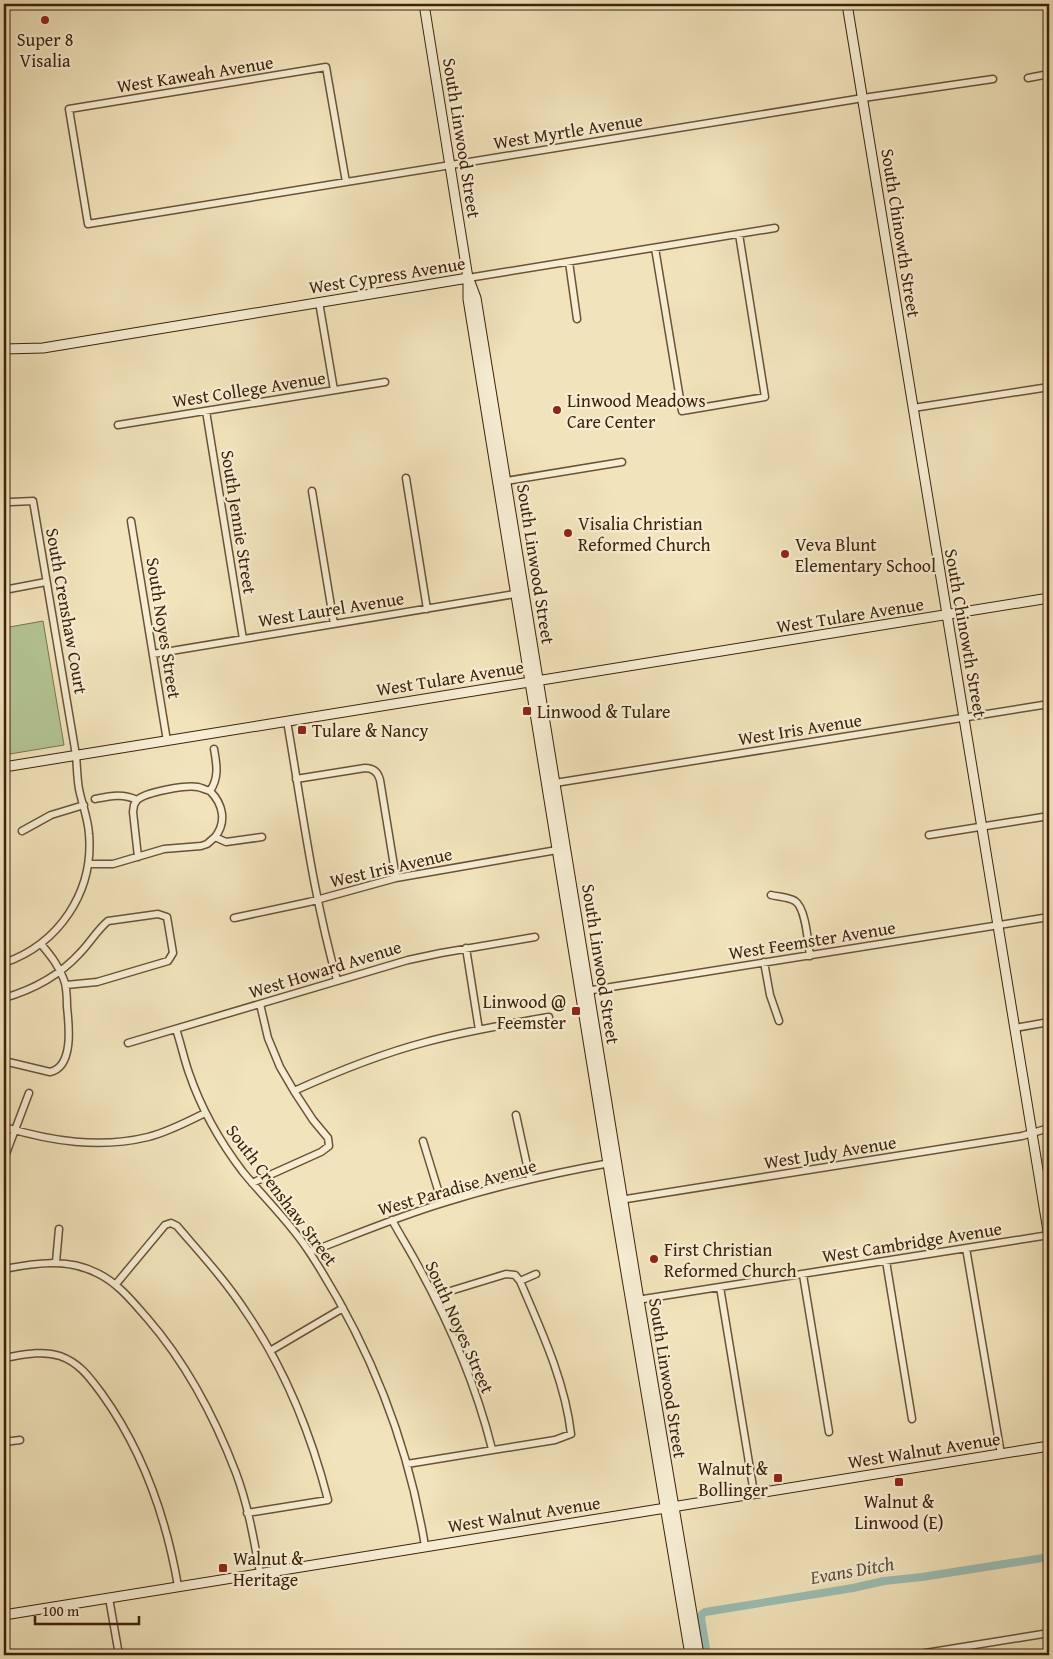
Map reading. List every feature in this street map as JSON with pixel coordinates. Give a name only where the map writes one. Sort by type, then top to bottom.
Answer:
[{"type":"street","name":"South Linwood Street","points":[[424,4],[468,278],[468,299],[515,594],[555,783],[584,991],[669,1507],[690,1655]]},
{"type":"street","name":"South Chinowth Street","points":[[847,4],[1049,1235]]},
{"type":"street","name":"West Kaweah Avenue","points":[[88,224],[69,110],[326,68],[346,182]]},
{"type":"street","points":[[1028,78],[1049,74]]},
{"type":"street","name":"West Myrtle Avenue","points":[[88,224],[863,98],[993,79]]},
{"type":"street","name":"West Cypress Avenue","points":[[4,349],[43,348],[775,228]]},
{"type":"street","points":[[655,248],[682,411],[765,397],[739,234]]},
{"type":"street","points":[[569,262],[577,319]]},
{"type":"street","name":"South Linwood Street","points":[[468,278],[476,298],[522,582],[547,794],[556,850],[584,991]]},
{"type":"street","points":[[319,302],[334,390]]},
{"type":"street","name":"West College Avenue","points":[[118,426],[385,382]]},
{"type":"street","points":[[913,408],[1049,387]]},
{"type":"street","name":"South Jennie Street","points":[[206,411],[243,639]]},
{"type":"street","points":[[490,440],[496,452],[500,477],[506,481],[622,462]]},
{"type":"street","points":[[406,478],[427,609]]},
{"type":"street","points":[[312,491],[334,624]]},
{"type":"street","name":"South Crenshaw Court","points":[[4,501],[33,501],[76,755]]},
{"type":"street","name":"South Noyes Street","points":[[131,521],[167,740]]},
{"type":"street","points":[[4,590],[46,582]]},
{"type":"street","points":[[515,594],[520,592],[522,582]]},
{"type":"street","name":"West Laurel Avenue","points":[[153,654],[515,594]]},
{"type":"street","name":"West Tulare Avenue","points":[[4,767],[1049,598]]},
{"type":"street","name":"West Iris Avenue","points":[[555,783],[1049,704]]},
{"type":"street","points":[[287,721],[316,900],[337,980]]},
{"type":"street","points":[[210,791],[217,773],[214,750]]},
{"type":"street","points":[[4,963],[19,958],[41,944],[58,928],[70,913],[82,888],[88,864],[90,834],[80,791],[76,755]]},
{"type":"street","points":[[296,779],[366,768],[376,772],[380,780],[396,878]]},
{"type":"street","points":[[547,794],[549,788],[555,783]]},
{"type":"street","points":[[88,864],[113,864],[164,849],[207,844],[220,830],[222,815],[220,804],[210,791],[198,787],[148,794],[137,800],[133,812],[138,856]]},
{"type":"street","points":[[95,799],[116,795],[137,800]]},
{"type":"street","points":[[22,831],[51,815],[84,805]]},
{"type":"street","points":[[929,835],[1049,816]]},
{"type":"street","points":[[215,837],[226,842],[262,837]]},
{"type":"street","name":"West Iris Avenue","points":[[234,918],[316,900],[396,878],[556,850]]},
{"type":"street","points":[[771,895],[797,902],[803,914],[810,956]]},
{"type":"street","points":[[4,998],[38,985],[60,970],[79,954],[108,921],[158,914],[167,918],[173,953],[168,961],[97,982],[66,986]]},
{"type":"street","name":"West Feemster Avenue","points":[[584,991],[1049,917]]},
{"type":"street","name":"West Howard Avenue","points":[[128,1043],[408,960],[535,936]]},
{"type":"street","points":[[4,1060],[50,1072],[56,1071],[62,1065],[69,1038],[66,986],[58,965],[41,944]]},
{"type":"street","points":[[466,948],[479,1030]]},
{"type":"street","points":[[764,962],[770,995],[779,1021]]},
{"type":"street","points":[[252,1183],[320,1152],[329,1146],[328,1138],[313,1120],[280,1067],[268,1038],[260,1004]]},
{"type":"street","points":[[294,1091],[371,1059],[425,1042],[549,1016]]},
{"type":"street","points":[[1015,1028],[1049,1022]]},
{"type":"street","name":"South Crenshaw Street","points":[[176,1029],[188,1071],[205,1113],[232,1158],[310,1252],[343,1308],[374,1370],[390,1410],[407,1464],[420,1516],[425,1546]]},
{"type":"street","points":[[4,1160],[29,1093]]},
{"type":"street","points":[[4,1127],[56,1140],[88,1143],[121,1141],[149,1136],[179,1126],[205,1113]]},
{"type":"street","points":[[516,1116],[530,1179]]},
{"type":"street","name":"West Judy Avenue","points":[[618,1200],[1022,1136],[1049,1128]]},
{"type":"street","points":[[422,1141],[442,1203]]},
{"type":"street","name":"West Paradise Avenue","points":[[310,1252],[442,1203],[530,1179],[612,1163]]},
{"type":"street","name":"South Noyes Street","points":[[392,1220],[434,1296],[466,1369],[484,1419],[492,1449]]},
{"type":"street","points":[[116,1284],[165,1225],[177,1226],[213,1267],[247,1312],[270,1351],[301,1413],[328,1500],[247,1513]]},
{"type":"street","points":[[56,1262],[59,1229]]},
{"type":"street","name":"West Cambridge Avenue","points":[[635,1300],[1049,1235]]},
{"type":"street","points":[[966,1248],[1001,1454]]},
{"type":"street","points":[[886,1261],[912,1419]]},
{"type":"street","points":[[4,1268],[56,1262],[75,1265],[96,1272],[116,1284],[161,1334],[183,1366],[204,1403],[221,1436],[237,1474],[260,1573]]},
{"type":"street","points":[[407,1464],[555,1440],[571,1434],[569,1418],[556,1373],[540,1327],[515,1275],[506,1274],[434,1296]]},
{"type":"street","points":[[520,1282],[536,1274]]},
{"type":"street","points":[[803,1275],[830,1432]]},
{"type":"street","points":[[720,1287],[754,1493]]},
{"type":"street","points":[[270,1351],[343,1308]]},
{"type":"street","points":[[4,1358],[45,1353],[60,1356],[74,1363],[86,1373],[109,1404],[129,1436],[146,1471],[159,1506],[178,1586]]},
{"type":"street","points":[[4,1442],[20,1440]]},
{"type":"street","name":"West Walnut Avenue","points":[[4,1615],[1049,1446]]},
{"type":"street","name":"South Linwood Street","points":[[669,1507],[699,1655]]},
{"type":"street","points":[[109,1598],[118,1655]]},
{"type":"street","points":[[913,1655],[1049,1633]]},
{"type":"green space","points":[[43,621],[64,745],[4,755],[4,628]]},
{"type":"waterway","name":"Evans Ditch","points":[[707,1655],[701,1618],[705,1612],[853,1588],[884,1581],[922,1577],[1049,1557]]},
{"type":"place","name":"Super 8 Visalia","points":[[45,20]]},
{"type":"place","name":"Linwood Meadows Care Center","points":[[557,410]]},
{"type":"place","name":"Visalia Christian Reformed Church","points":[[568,533]]},
{"type":"place","name":"Veva Blunt Elementary School","points":[[785,554]]},
{"type":"place","name":"Linwood & Tulare","points":[[527,711]]},
{"type":"place","name":"Tulare & Nancy","points":[[302,730]]},
{"type":"place","name":"Linwood @ Feemster","points":[[576,1011]]},
{"type":"place","name":"First Christian Reformed Church","points":[[654,1259]]},
{"type":"place","name":"Walnut & Bollinger","points":[[778,1478]]},
{"type":"place","name":"Walnut & Linwood (E)","points":[[899,1482]]},
{"type":"place","name":"Walnut & Heritage","points":[[223,1568]]}]
